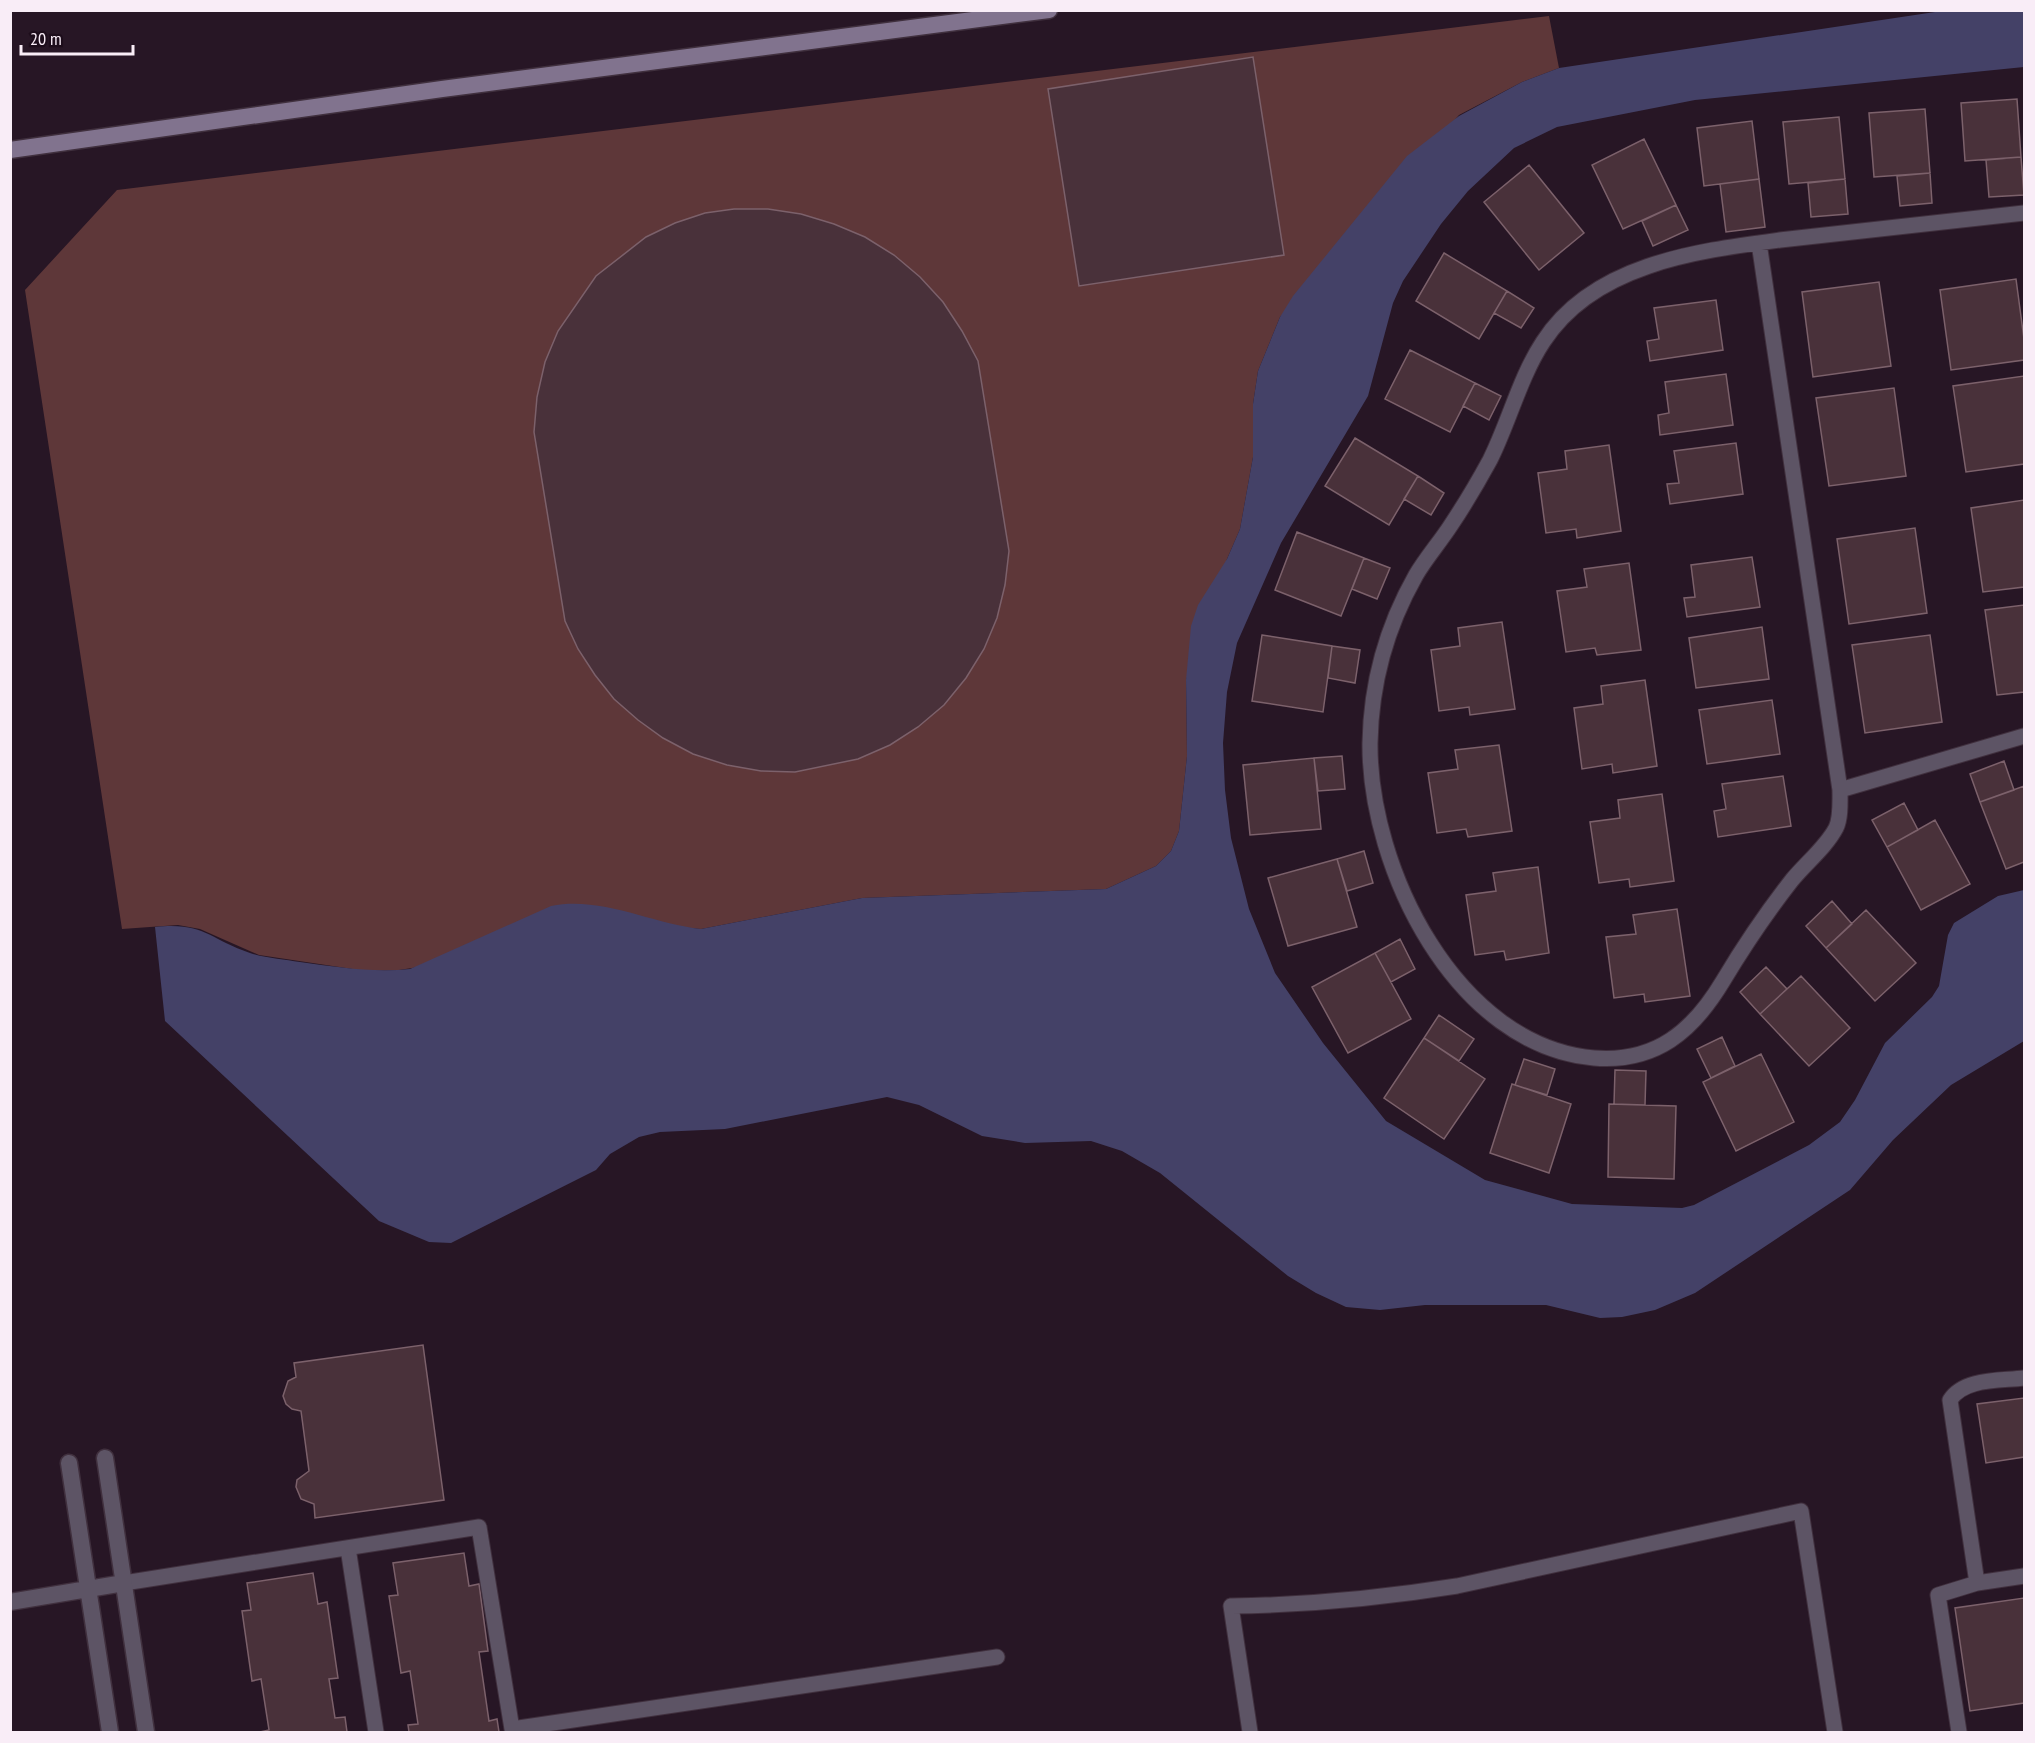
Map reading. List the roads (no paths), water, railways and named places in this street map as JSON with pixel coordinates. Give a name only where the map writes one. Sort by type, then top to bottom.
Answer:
[{"type":"main road","points":[[10,150],[442,89],[1049,10]]},
{"type":"street","points":[[105,1458],[146,1732]]},
{"type":"street","points":[[69,1463],[110,1732]]},
{"type":"street","points":[[10,1602],[124,1583]]},
{"type":"lane","points":[[1760,243],[1840,790],[1838,825],[1791,881],[1744,944],[1705,1011],[1691,1025],[1658,1048],[1636,1056],[1605,1059],[1578,1056],[1527,1040],[1480,1006],[1433,946],[1410,905],[1391,862],[1373,783],[1370,742],[1376,680],[1398,610],[1417,572],[1451,525],[1490,460],[1542,343],[1561,318],[1607,282],[1632,271],[1729,247],[1760,243],[2025,213]]},
{"type":"lane","points":[[1840,790],[2025,736]]},
{"type":"lane","points":[[1977,1583],[1950,1400],[1957,1390],[1968,1386],[2025,1378]]},
{"type":"lane","points":[[1250,1732],[1231,1606],[1286,1605],[1388,1596],[1446,1588],[1801,1511],[1835,1732]]},
{"type":"lane","points":[[124,1583],[479,1527],[512,1729],[997,1657]]},
{"type":"lane","points":[[348,1548],[376,1732]]},
{"type":"lane","points":[[1959,1732],[1938,1595],[1977,1583],[2025,1576]]}]
